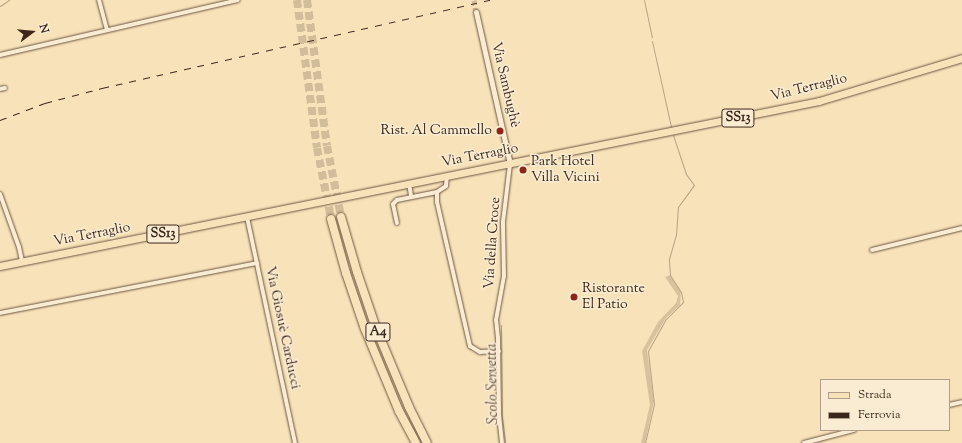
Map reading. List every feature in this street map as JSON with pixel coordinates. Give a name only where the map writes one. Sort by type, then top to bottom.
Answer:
[{"type":"highway","name":"A4","points":[[341,217],[357,272],[376,328],[409,407],[427,443]]},
{"type":"highway","name":"A4","points":[[331,219],[346,273],[365,329],[396,404],[416,443]]},
{"type":"main road","name":"Via Terraglio","points":[[0,266],[112,245],[409,183],[819,101],[962,58]]},
{"type":"street","points":[[99,0],[107,30]]},
{"type":"street","points":[[0,55],[238,0]]},
{"type":"street","name":"Via Sambughè","points":[[476,12],[510,164]]},
{"type":"street","name":"Via della Croce","points":[[502,443],[499,350],[496,320],[504,276],[503,222],[510,164]]},
{"type":"street","points":[[397,223],[393,204],[397,200],[437,192],[446,184],[447,176]]},
{"type":"street","points":[[409,183],[411,196]]},
{"type":"street","points":[[437,192],[440,218],[470,346],[480,352],[499,350]]},
{"type":"street","points":[[0,194],[19,247],[22,261]]},
{"type":"street","name":"Via Giosuè Carducci","points":[[247,217],[295,443]]},
{"type":"street","points":[[872,250],[962,228]]},
{"type":"street","points":[[0,313],[257,263]]},
{"type":"street","points":[[950,405],[962,402]]},
{"type":"street","points":[[804,443],[850,431]]},
{"type":"shaded area","points":[[670,275],[681,292],[680,305],[666,318],[647,350],[654,401],[645,443],[641,443],[650,405],[642,351],[658,322],[676,303],[678,296],[665,277]]},
{"type":"waterway","points":[[0,6],[9,0]]},
{"type":"waterway","points":[[644,0],[652,37]]},
{"type":"waterway","points":[[652,41],[671,127]]},
{"type":"waterway","points":[[645,443],[654,404],[648,351],[666,319],[683,302],[681,292],[670,275],[669,259],[676,235],[678,207],[694,185],[686,174],[673,135]]},
{"type":"waterway","name":"Scolo Servetta","points":[[501,325],[502,417],[505,443]]},
{"type":"tunnel","points":[[297,0],[317,148],[331,219]]},
{"type":"tunnel","points":[[307,0],[327,146],[341,217]]},
{"type":"tunnel","points":[[474,0],[476,12]]},
{"type":"railway","points":[[0,120],[45,103],[102,88],[490,0]]},
{"type":"place","name":"Rist. Al Cammello","points":[[500,131]]},
{"type":"place","name":"Park Hotel Villa Vicini","points":[[523,170]]},
{"type":"place","name":"Ristorante El Patio","points":[[574,297]]}]
